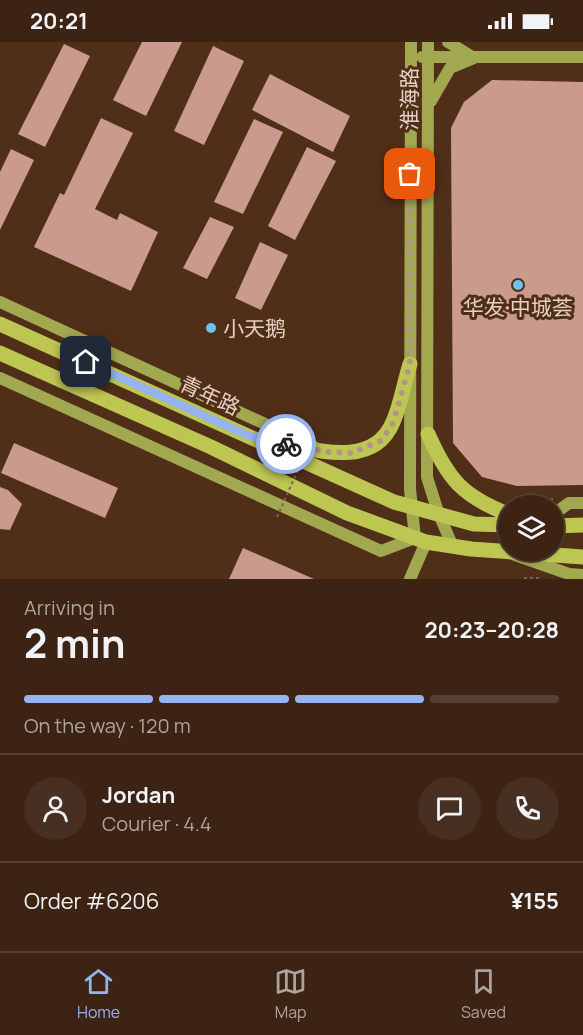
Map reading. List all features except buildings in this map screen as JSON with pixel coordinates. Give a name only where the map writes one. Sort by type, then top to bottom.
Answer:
[{"type":"main road","name":"淮海路","points":[[411,42],[411,506],[421,540]]},
{"type":"main road","name":"淮海路","points":[[428,42],[427,477],[438,512],[453,547]]},
{"type":"main road","points":[[448,42],[474,58]]},
{"type":"main road","points":[[411,56],[428,58],[583,57]]},
{"type":"main road","points":[[429,108],[436,88],[450,69],[474,58]]},
{"type":"main road","points":[[0,302],[328,452]]},
{"type":"main road","name":"青年路","points":[[0,324],[394,502],[438,512],[474,524],[498,525]]},
{"type":"main road","points":[[0,353],[211,447],[347,513],[421,540],[453,547],[498,551]]},
{"type":"main road","points":[[249,436],[328,452],[352,453],[382,440],[393,423],[410,364]]},
{"type":"main road","points":[[0,378],[381,551],[421,540]]},
{"type":"main road","points":[[428,434],[445,471],[479,503],[498,510]]},
{"type":"main road","points":[[564,507],[569,503],[583,503]]},
{"type":"main road","points":[[564,526],[583,525]]},
{"type":"main road","points":[[410,579],[421,540]]},
{"type":"main road","points":[[564,556],[583,557]]},
{"type":"main road","points":[[531,561],[569,574],[583,575]]},
{"type":"path","points":[[277,517],[314,436]]},
{"type":"path","points":[[524,578],[546,579]]},
{"type":"way so far","points":[[286,444],[328,452],[352,453],[382,440],[393,423],[410,364],[410,174]]},
{"type":"place","name":"华发·中城荟","points":[[518,285]]},
{"type":"place","name":"小天鹅","points":[[211,328]]},
{"type":"route","points":[[86,362],[249,436],[286,444]]}]
